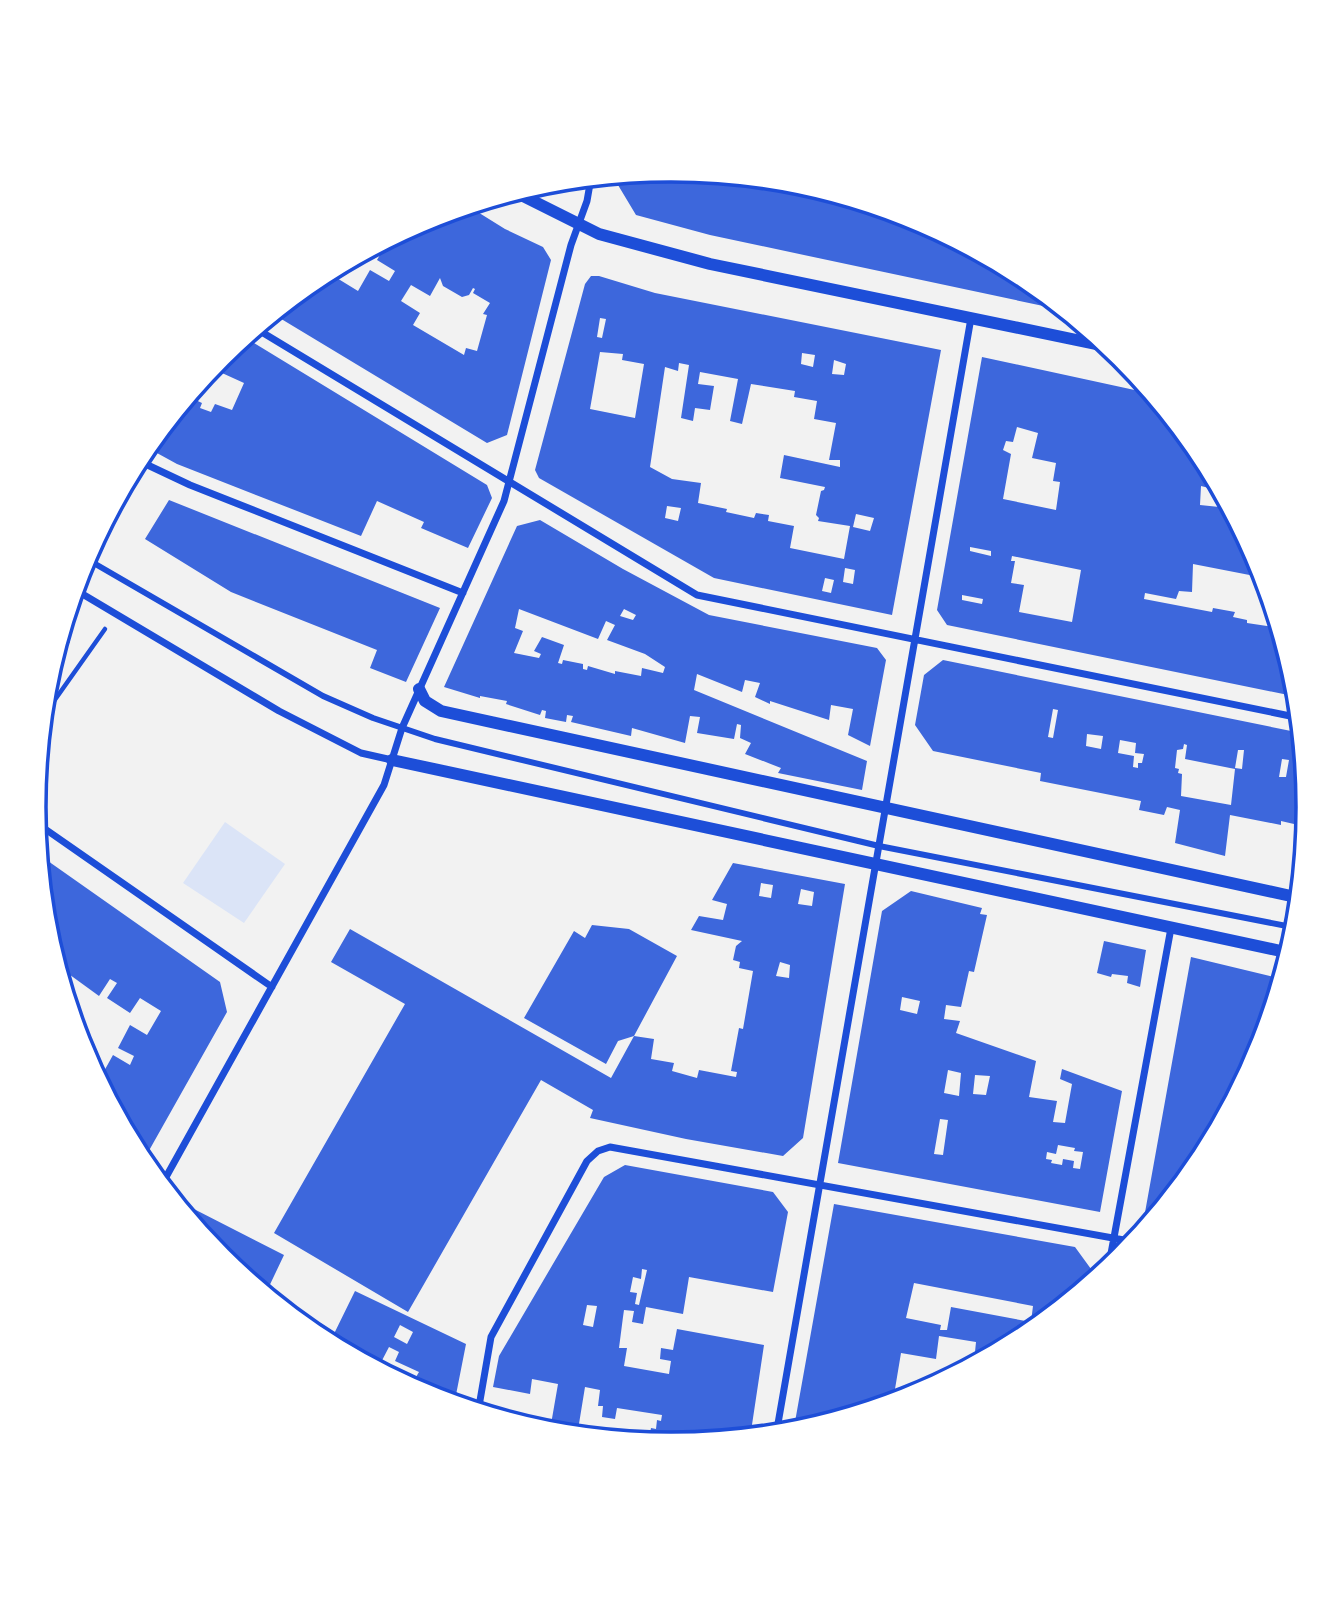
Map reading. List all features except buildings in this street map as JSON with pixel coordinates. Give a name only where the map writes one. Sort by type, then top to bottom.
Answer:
[{"type":"street","points":[[166,1176],[384,785],[402,728],[504,501],[571,245],[589,187]]},
{"type":"street","points":[[528,199],[599,234],[710,264],[1089,343]]},
{"type":"street","points":[[778,1424],[971,318]]},
{"type":"street","points":[[264,333],[697,595],[1289,716]]},
{"type":"street","points":[[148,465],[190,485],[463,593]]},
{"type":"street","points":[[95,564],[323,696],[402,728],[878,846],[1285,926]]},
{"type":"street","points":[[83,594],[279,711],[361,753],[1279,951]]},
{"type":"street","points":[[419,689],[425,701],[441,711],[1290,896]]},
{"type":"street","points":[[47,830],[272,987]]},
{"type":"street","points":[[1111,1251],[1171,928]]},
{"type":"street","points":[[480,1403],[491,1337],[587,1161],[598,1151],[610,1147],[1123,1240]]},
{"type":"path","points":[[56,699],[116,614]]},
{"type":"shaded area","points":[[225,822],[285,864],[244,923],[183,883]]}]
